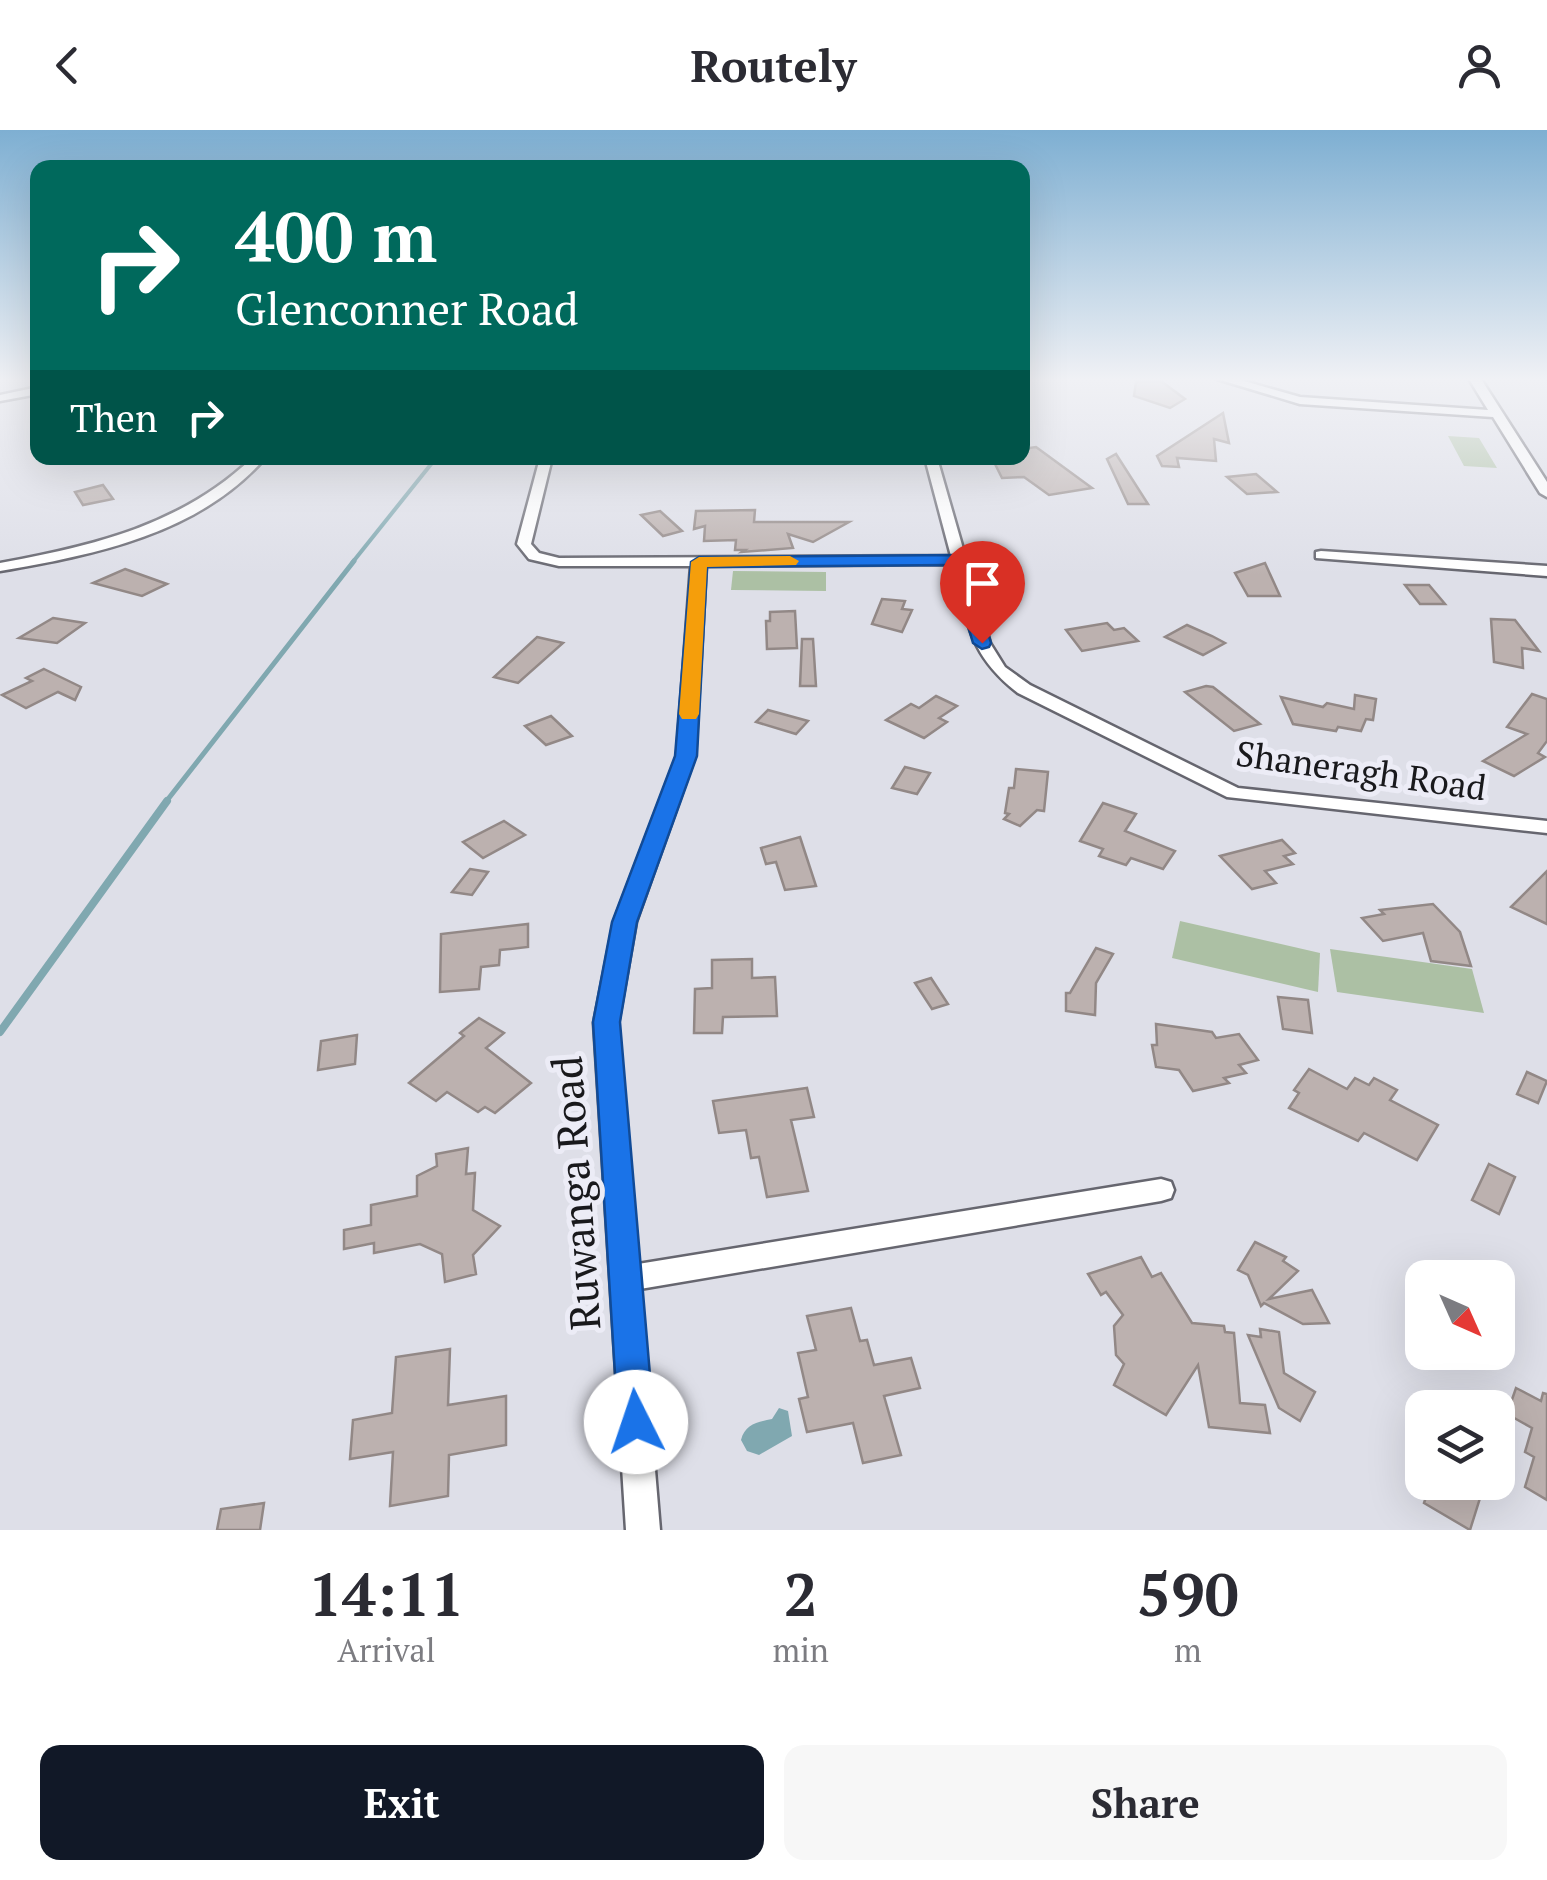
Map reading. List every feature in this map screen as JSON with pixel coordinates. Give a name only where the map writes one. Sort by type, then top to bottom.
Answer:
[{"type":"street","points":[[1517,444],[1547,493]]},
{"type":"street","points":[[0,567],[97,545],[168,522],[202,503],[250,465]]},
{"type":"street","points":[[544,465],[524,544],[527,552],[537,558],[559,562],[957,560]]},
{"type":"street","name":"Shaneragh Road","points":[[932,465],[982,643],[998,670],[1024,688],[1214,784],[1250,797],[1547,827]]},
{"type":"street","points":[[1320,555],[1547,571]]},
{"type":"street","name":"Ruwanga Road","points":[[643,1530],[606,1022],[625,922],[686,756],[699,562]]},
{"type":"street","points":[[626,1279],[1161,1190]]},
{"type":"green space","points":[[1452,444],[1483,444],[1497,468],[1464,466]]},
{"type":"green space","points":[[733,571],[826,572],[826,591],[731,590]]},
{"type":"green space","points":[[1180,921],[1320,953],[1318,992],[1172,958]]},
{"type":"green space","points":[[1330,949],[1472,969],[1484,1013],[1337,992]]},
{"type":"water","points":[[779,1408],[788,1411],[792,1436],[759,1455],[747,1451],[741,1440],[745,1430],[772,1419]]},
{"type":"building","points":[[1175,444],[1214,444],[1216,461],[1177,458],[1179,467],[1162,466],[1157,456]]},
{"type":"building","points":[[1036,447],[1092,488],[1049,495],[1024,477],[1002,478],[996,465],[1030,465],[1030,448]]},
{"type":"building","points":[[1116,454],[1148,504],[1128,504],[1107,459]]},
{"type":"building","points":[[1256,474],[1277,492],[1247,494],[1227,477]]},
{"type":"building","points":[[103,485],[113,499],[83,505],[75,492]]},
{"type":"building","points":[[755,510],[754,522],[849,522],[813,542],[788,534],[793,548],[742,552],[745,550],[735,550],[736,540],[704,541],[705,526],[694,529],[696,511]]},
{"type":"building","points":[[660,511],[682,531],[663,536],[641,515]]},
{"type":"building","points":[[1265,563],[1280,596],[1248,596],[1235,573]]},
{"type":"building","points":[[125,569],[167,584],[142,596],[93,583]]},
{"type":"building","points":[[1405,585],[1429,585],[1445,604],[1420,604]]},
{"type":"building","points":[[882,599],[905,601],[902,609],[912,610],[902,632],[872,624]]},
{"type":"building","points":[[795,611],[797,648],[767,649],[766,621],[770,621],[770,612]]},
{"type":"building","points":[[53,618],[85,623],[57,643],[19,638]]},
{"type":"building","points":[[1491,619],[1515,620],[1539,651],[1522,648],[1523,668],[1494,662]]},
{"type":"building","points":[[1107,623],[1114,630],[1124,628],[1138,641],[1082,651],[1066,630]]},
{"type":"building","points":[[1187,625],[1225,643],[1203,655],[1165,637]]},
{"type":"building","points":[[537,637],[563,643],[518,683],[494,677]]},
{"type":"building","points":[[802,639],[813,639],[816,686],[800,686]]},
{"type":"building","points":[[44,669],[81,687],[75,700],[58,692],[26,708],[2,695],[32,681],[26,678]]},
{"type":"building","points":[[1213,687],[1260,724],[1234,731],[1185,692]]},
{"type":"building","points":[[1532,694],[1547,699],[1547,741],[1538,753],[1545,757],[1514,776],[1483,761],[1527,734],[1507,727]]},
{"type":"building","points":[[1355,695],[1376,699],[1373,720],[1366,719],[1361,731],[1293,724],[1281,697],[1323,707],[1327,703],[1354,709]]},
{"type":"building","points":[[936,696],[957,706],[939,718],[947,722],[924,738],[886,720],[911,704],[919,708]]},
{"type":"building","points":[[768,710],[808,721],[796,734],[756,722]]},
{"type":"building","points":[[551,716],[572,736],[546,745],[525,726]]},
{"type":"building","points":[[905,767],[930,773],[917,794],[892,788]]},
{"type":"building","points":[[1016,769],[1048,772],[1044,811],[1037,810],[1020,826],[1004,819],[1009,814],[1005,813]]},
{"type":"building","points":[[1103,803],[1136,814],[1125,831],[1175,851],[1163,869],[1131,858],[1126,865],[1099,856],[1103,849],[1080,841]]},
{"type":"building","points":[[504,821],[525,835],[483,858],[463,842]]},
{"type":"building","points":[[800,837],[816,886],[785,890],[776,862],[766,864],[761,848]]},
{"type":"building","points":[[1282,840],[1295,853],[1284,856],[1293,864],[1265,871],[1276,883],[1252,889],[1220,856]]},
{"type":"building","points":[[470,869],[488,872],[472,895],[452,892]]},
{"type":"building","points":[[1547,871],[1547,924],[1511,907]]},
{"type":"building","points":[[1433,904],[1460,932],[1471,966],[1431,961],[1423,933],[1383,941],[1362,918],[1384,914],[1380,910]]},
{"type":"building","points":[[528,924],[528,947],[500,950],[499,965],[481,967],[479,989],[440,992],[441,934]]},
{"type":"building","points":[[1096,948],[1113,954],[1096,983],[1095,1015],[1066,1011],[1066,993],[1070,993]]},
{"type":"building","points":[[752,959],[752,978],[775,977],[777,1016],[723,1017],[722,1033],[694,1033],[695,989],[712,988],[712,960]]},
{"type":"building","points":[[931,978],[948,1004],[932,1009],[915,983]]},
{"type":"building","points":[[1278,997],[1308,1000],[1312,1033],[1283,1029]]},
{"type":"building","points":[[479,1018],[504,1033],[486,1048],[531,1083],[495,1113],[485,1107],[478,1112],[447,1092],[436,1101],[409,1083]]},
{"type":"building","points":[[1156,1024],[1212,1032],[1216,1038],[1239,1034],[1258,1060],[1239,1065],[1246,1073],[1224,1078],[1229,1083],[1193,1091],[1179,1070],[1156,1067],[1152,1045],[1157,1045]]},
{"type":"building","points":[[357,1035],[355,1064],[318,1070],[321,1041]]},
{"type":"building","points":[[1309,1069],[1347,1089],[1355,1078],[1369,1085],[1374,1078],[1397,1090],[1390,1100],[1438,1125],[1417,1160],[1364,1133],[1358,1141],[1289,1108],[1299,1093],[1294,1090]]},
{"type":"building","points":[[1527,1072],[1547,1081],[1538,1103],[1517,1094]]},
{"type":"building","points":[[807,1088],[814,1117],[791,1120],[808,1191],[767,1197],[759,1157],[751,1158],[746,1130],[719,1133],[713,1101]]},
{"type":"building","points":[[468,1148],[466,1174],[475,1173],[473,1210],[500,1226],[473,1255],[476,1274],[445,1282],[442,1254],[420,1244],[374,1253],[374,1243],[344,1249],[344,1230],[371,1225],[371,1205],[417,1196],[417,1176],[437,1166],[436,1154]]},
{"type":"building","points":[[1489,1164],[1515,1177],[1499,1214],[1472,1200]]},
{"type":"building","points":[[1255,1242],[1286,1257],[1283,1261],[1298,1271],[1269,1299],[1312,1290],[1329,1323],[1303,1324],[1264,1303],[1261,1306],[1248,1275],[1238,1270]]},
{"type":"building","points":[[1141,1257],[1152,1277],[1161,1273],[1192,1323],[1224,1326],[1225,1332],[1234,1333],[1240,1403],[1265,1405],[1270,1433],[1209,1427],[1198,1365],[1166,1415],[1114,1385],[1124,1364],[1116,1355],[1114,1326],[1123,1315],[1106,1292],[1101,1295],[1088,1274]]},
{"type":"building","points":[[851,1308],[860,1341],[867,1340],[874,1365],[911,1358],[920,1388],[884,1396],[901,1455],[863,1463],[853,1423],[807,1432],[799,1399],[808,1397],[798,1353],[816,1350],[807,1316]]},
{"type":"building","points":[[1260,1329],[1279,1332],[1284,1373],[1315,1392],[1300,1421],[1279,1408],[1248,1335],[1261,1337]]},
{"type":"building","points":[[450,1349],[448,1405],[506,1396],[506,1445],[449,1455],[448,1496],[390,1506],[393,1452],[350,1459],[353,1420],[392,1413],[396,1357]]},
{"type":"building","points":[[1516,1388],[1541,1401],[1543,1393],[1547,1394],[1547,1500],[1525,1487],[1534,1457],[1525,1452],[1532,1428],[1515,1418]]},
{"type":"building","points":[[1425,1500],[1479,1500],[1470,1530],[1424,1503]]},
{"type":"building","points":[[264,1503],[260,1530],[217,1530],[221,1509]]},
{"type":"waterway","points":[[352,563],[430,465]]},
{"type":"waterway","points":[[165,803],[354,561]]},
{"type":"waterway","points":[[0,1032],[167,801]]},
{"type":"slow traffic","points":[[689,714],[699,562],[790,561]]},
{"type":"route","points":[[636,1422],[606,1022],[625,922],[686,756],[699,562],[957,560],[982,643]]}]
